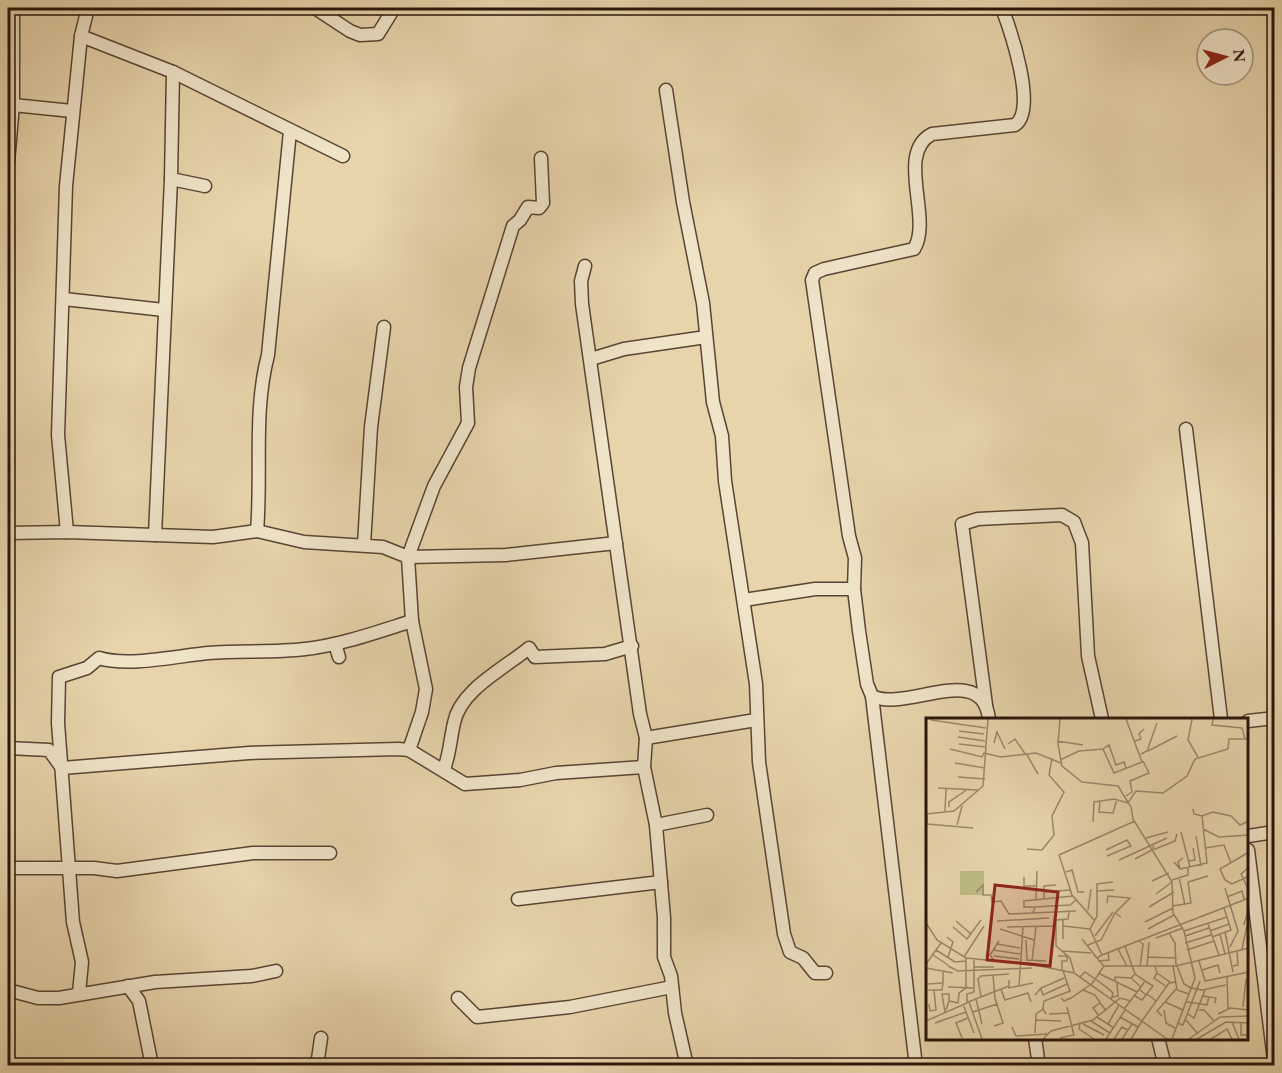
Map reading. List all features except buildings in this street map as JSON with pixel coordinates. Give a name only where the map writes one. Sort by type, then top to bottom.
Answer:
[{"type":"street","points":[[8,162],[9,122],[13,105],[13,8]]},
{"type":"street","points":[[67,532],[58,435],[66,186],[81,36],[88,8]]},
{"type":"street","points":[[315,8],[350,31],[369,36],[378,34],[391,14]]},
{"type":"street","points":[[916,1065],[872,696],[867,684],[854,589],[855,558],[849,536],[812,280],[815,273],[824,269],[914,249],[920,236],[915,156],[925,138],[932,134],[1015,125],[1021,121],[1024,115],[1023,88],[1015,44],[1002,8]]},
{"type":"street","points":[[81,36],[173,72],[343,156]]},
{"type":"street","points":[[155,535],[171,179],[173,72]]},
{"type":"street","points":[[666,90],[685,213],[703,303],[756,684],[759,762],[787,947],[790,952],[803,958],[815,973],[826,973]]},
{"type":"street","points":[[13,105],[72,111]]},
{"type":"street","points":[[257,531],[261,492],[263,377],[268,356],[290,131]]},
{"type":"street","points":[[409,750],[422,712],[426,690],[411,621],[408,557],[434,486],[468,423],[466,387],[469,368],[510,233],[528,207],[538,208],[543,203],[541,158]]},
{"type":"street","points":[[171,179],[205,186]]},
{"type":"street","points":[[585,266],[581,280],[582,304],[640,714],[646,738],[644,767],[656,825],[664,957],[687,1065]]},
{"type":"street","points":[[64,299],[164,310]]},
{"type":"street","points":[[364,546],[371,427],[384,327]]},
{"type":"street","points":[[591,359],[624,350],[706,337]]},
{"type":"street","points":[[1186,429],[1221,718]]},
{"type":"street","points":[[987,713],[962,524],[978,519],[1062,515],[1074,522],[1082,543],[1088,656],[1102,718]]},
{"type":"street","points":[[8,533],[67,532],[213,537],[257,531],[304,542],[382,547],[408,557],[506,555],[616,543]]},
{"type":"street","points":[[744,600],[814,589],[854,589]]},
{"type":"street","points":[[79,993],[82,962],[73,922],[71,868],[58,723],[60,677],[87,668],[99,658],[113,662],[143,659],[155,661],[228,651],[304,649],[335,644],[411,621]]},
{"type":"street","points":[[335,644],[339,657]]},
{"type":"street","points":[[444,769],[450,753],[454,722],[460,709],[484,679],[502,670],[529,648],[536,657],[605,654],[632,646]]},
{"type":"street","points":[[872,696],[881,701],[896,702],[952,689],[966,689],[979,697],[987,713]]},
{"type":"street","points":[[1249,721],[1275,718]]},
{"type":"street","points":[[646,738],[756,720]]},
{"type":"street","points":[[8,748],[49,750],[62,768]]},
{"type":"street","points":[[62,768],[326,749],[409,750],[444,769],[458,782],[472,784],[520,780],[556,773],[644,767]]},
{"type":"street","points":[[656,825],[707,815]]},
{"type":"street","points":[[1249,836],[1275,832]]},
{"type":"street","points":[[8,868],[117,871],[253,853],[330,853]]},
{"type":"street","points":[[1249,858],[1275,1060]]},
{"type":"street","points":[[518,899],[661,882]]},
{"type":"street","points":[[8,990],[38,999],[128,986],[276,971]]},
{"type":"street","points":[[128,986],[139,1001],[152,1065]]},
{"type":"street","points":[[458,998],[477,1017],[570,1007],[672,987]]},
{"type":"street","points":[[317,1065],[321,1038]]},
{"type":"street","points":[[1035,1040],[1039,1065]]},
{"type":"street","points":[[1159,1040],[1165,1065]]}]
